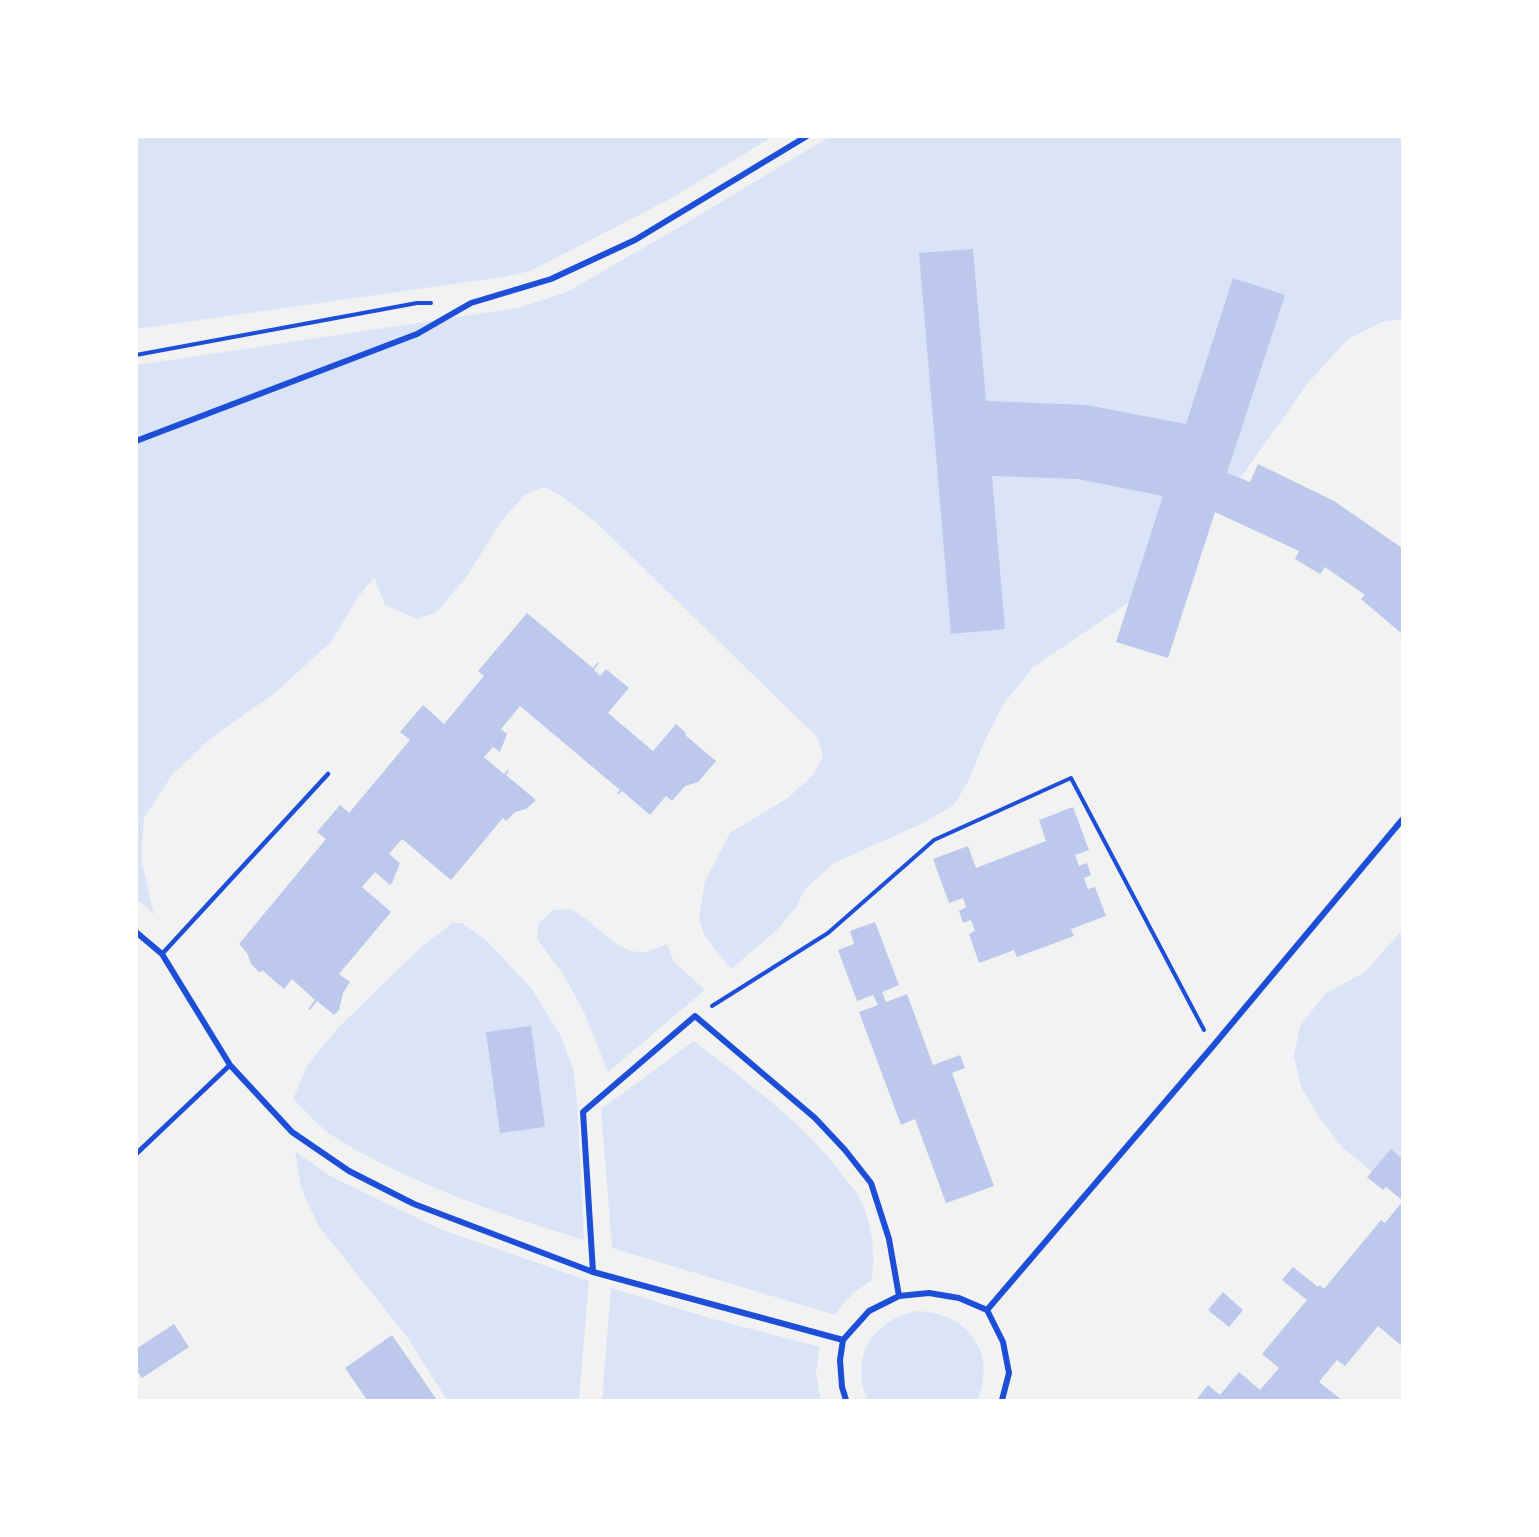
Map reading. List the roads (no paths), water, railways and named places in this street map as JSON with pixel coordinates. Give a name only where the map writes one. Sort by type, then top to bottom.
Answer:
[{"type":"street","points":[[136,441],[417,334],[471,303],[551,279],[634,240],[807,136]]},
{"type":"street","points":[[987,1310],[1213,1046],[1402,820]]},
{"type":"street","points":[[136,932],[162,954],[230,1065],[292,1132],[349,1171],[414,1204],[593,1272],[843,1340]]},
{"type":"street","points":[[593,1272],[583,1112],[695,1016],[815,1118],[845,1150],[871,1183],[890,1239],[899,1296]]},
{"type":"street","points":[[136,1154],[230,1065]]},
{"type":"street","points":[[846,1401],[842,1387],[840,1360],[843,1340],[868,1311],[899,1296],[929,1293],[959,1298],[987,1310],[1003,1342],[1009,1373],[1002,1401]]},
{"type":"lane","points":[[162,954],[328,774]]}]
